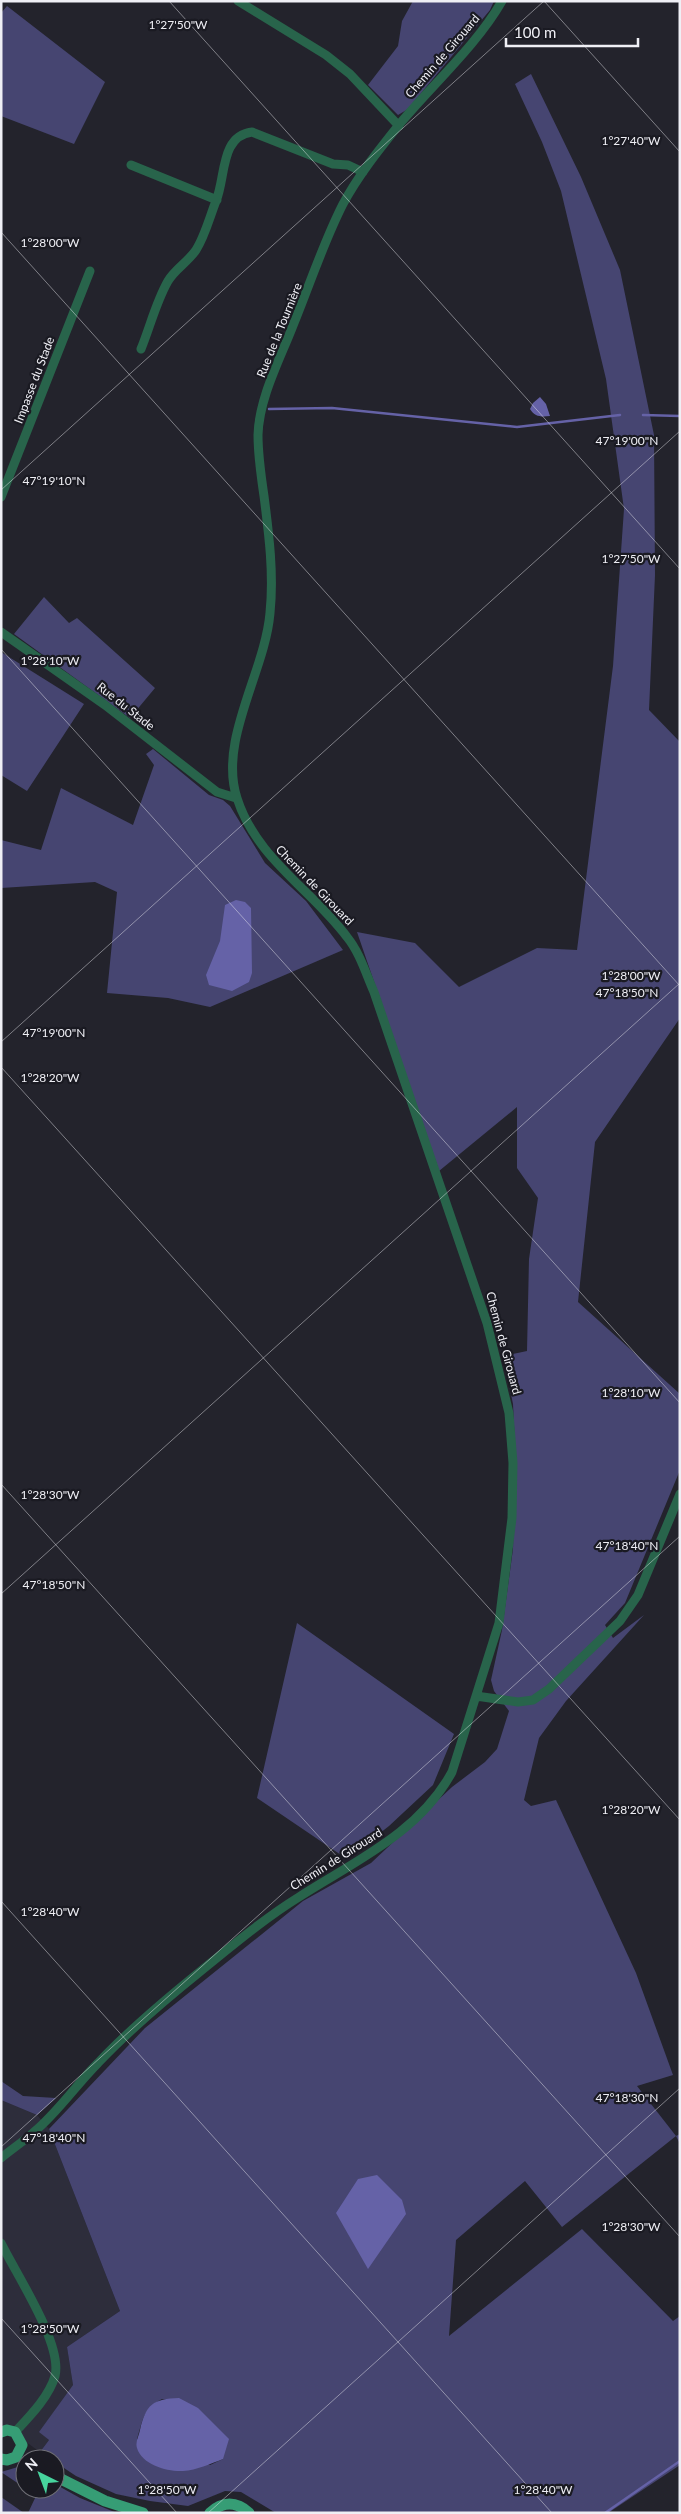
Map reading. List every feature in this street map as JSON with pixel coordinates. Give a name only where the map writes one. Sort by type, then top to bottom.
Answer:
[{"type":"main road","points":[[1,2432],[7,2430],[15,2432],[22,2440],[23,2449]]},
{"type":"main road","points":[[1,2459],[15,2458]]},
{"type":"main road","points":[[65,2481],[105,2502],[143,2513]]},
{"type":"main road","points":[[210,2513],[222,2505],[230,2504],[238,2505],[249,2513]]},
{"type":"street","points":[[238,1],[326,55],[350,74],[399,126]]},
{"type":"street","name":"Chemin de Girouard","points":[[399,126],[488,22],[502,1]]},
{"type":"street","name":"Rue de la Tournière","points":[[271,565],[258,433],[265,400],[275,370],[343,204],[362,172],[399,126]]},
{"type":"street","points":[[141,349],[166,284],[175,270],[196,250],[217,200],[222,184],[224,164],[233,140],[242,133],[252,132],[333,164],[348,165],[362,172]]},
{"type":"street","points":[[131,165],[217,200]]},
{"type":"street","name":"Impasse du Stade","points":[[1,497],[90,271]]},
{"type":"street","name":"Chemin de Girouard","points":[[1,2158],[35,2132],[97,2063],[137,2025],[203,1969],[297,1898],[367,1857],[395,1836],[427,1807],[442,1790],[452,1772],[499,1623],[512,1518],[513,1463],[509,1413],[499,1364],[487,1323],[377,1002],[358,954],[332,918],[265,852],[248,824],[236,798],[233,780],[234,746],[266,639],[270,613],[271,565]]},
{"type":"street","name":"Rue du Stade","points":[[1,632],[105,705],[217,792],[236,798]]},
{"type":"street","points":[[476,1696],[518,1702],[533,1700],[549,1689],[620,1621],[638,1595],[680,1494]]},
{"type":"street","points":[[1,2243],[44,2326],[53,2347],[56,2362],[54,2377],[40,2402],[15,2432]]},
{"type":"shaded area","points":[[413,1],[494,1],[490,10],[408,109],[398,115],[368,85],[398,46],[402,21]]},
{"type":"shaded area","points":[[7,6],[105,82],[74,144],[1,116],[1,13]]},
{"type":"shaded area","points":[[531,74],[581,177],[620,270],[654,435],[655,575],[649,710],[680,742],[680,1018],[595,1142],[578,1302],[680,1394],[680,1470],[625,1603],[605,1625],[613,1638],[644,1615],[566,1701],[539,1738],[524,1800],[531,1806],[556,1800],[636,1973],[673,2075],[637,2086],[676,2136],[562,2227],[525,2181],[456,2240],[449,2336],[582,2229],[673,2321],[680,2316],[680,2465],[608,2513],[276,2513],[241,2492],[225,2491],[188,2506],[150,2501],[116,2494],[76,2476],[65,2469],[65,2449],[42,2449],[49,2440],[39,2432],[73,2385],[67,2347],[120,2311],[49,2129],[145,2028],[303,1901],[371,1863],[452,1787],[485,1762],[497,1749],[509,1711],[494,1691],[491,1680],[502,1630],[513,1549],[515,1446],[513,1404],[503,1356],[527,1351],[529,1259],[538,1198],[517,1168],[517,1107],[439,1171],[357,932],[415,943],[459,987],[537,948],[577,950],[613,666],[624,509],[606,379],[561,191],[542,142],[515,84]],"holes":[[[162,2399],[179,2399],[223,2459],[210,2465],[137,2439],[144,2416],[150,2407]]]},
{"type":"shaded area","points":[[540,397],[546,404],[550,416],[538,416],[530,409],[533,403]]},
{"type":"shaded area","points":[[44,597],[69,623],[77,618],[155,688],[130,718],[14,634]]},
{"type":"shaded area","points":[[1,652],[84,704],[27,791],[1,775]]},
{"type":"shaded area","points":[[153,749],[209,795],[223,800],[230,806],[265,863],[306,901],[343,950],[210,1007],[168,998],[107,993],[117,892],[95,882],[1,888],[1,840],[41,850],[61,788],[133,825],[154,765],[146,754]]},
{"type":"shaded area","points":[[236,900],[245,902],[251,908],[252,973],[249,982],[232,991],[209,985],[206,975],[220,941],[225,905]]},
{"type":"shaded area","points":[[297,1623],[454,1734],[433,1785],[389,1826],[347,1859],[257,1798]]},
{"type":"shaded area","points":[[1,2081],[23,2096],[56,2098],[37,2115],[1,2100]]},
{"type":"shaded area","points":[[1,2100],[37,2115],[49,2129],[120,2311],[67,2347],[73,2385],[40,2432],[49,2440],[42,2449],[36,2449],[1,2424]]},
{"type":"shaded area","points":[[680,2134],[680,2144],[676,2136]]},
{"type":"shaded area","points":[[377,2175],[402,2200],[406,2214],[368,2269],[336,2213],[358,2179]]},
{"type":"shaded area","points":[[179,2398],[198,2408],[229,2439],[223,2459],[193,2469],[177,2471],[156,2466],[144,2459],[140,2454],[137,2448],[137,2441],[142,2421],[148,2409],[157,2402]]},
{"type":"shaded area","points":[[15,2468],[15,2481],[1,2472]]},
{"type":"shaded area","points":[[65,2490],[80,2498],[117,2513],[28,2513],[35,2499],[65,2499]]},
{"type":"shaded area","points":[[1,2497],[24,2513],[1,2513]]},
{"type":"waterway","points":[[269,409],[332,408],[517,427],[620,415]]},
{"type":"waterway","points":[[643,415],[680,416]]},
{"type":"waterway","points":[[605,2513],[680,2461]]}]
